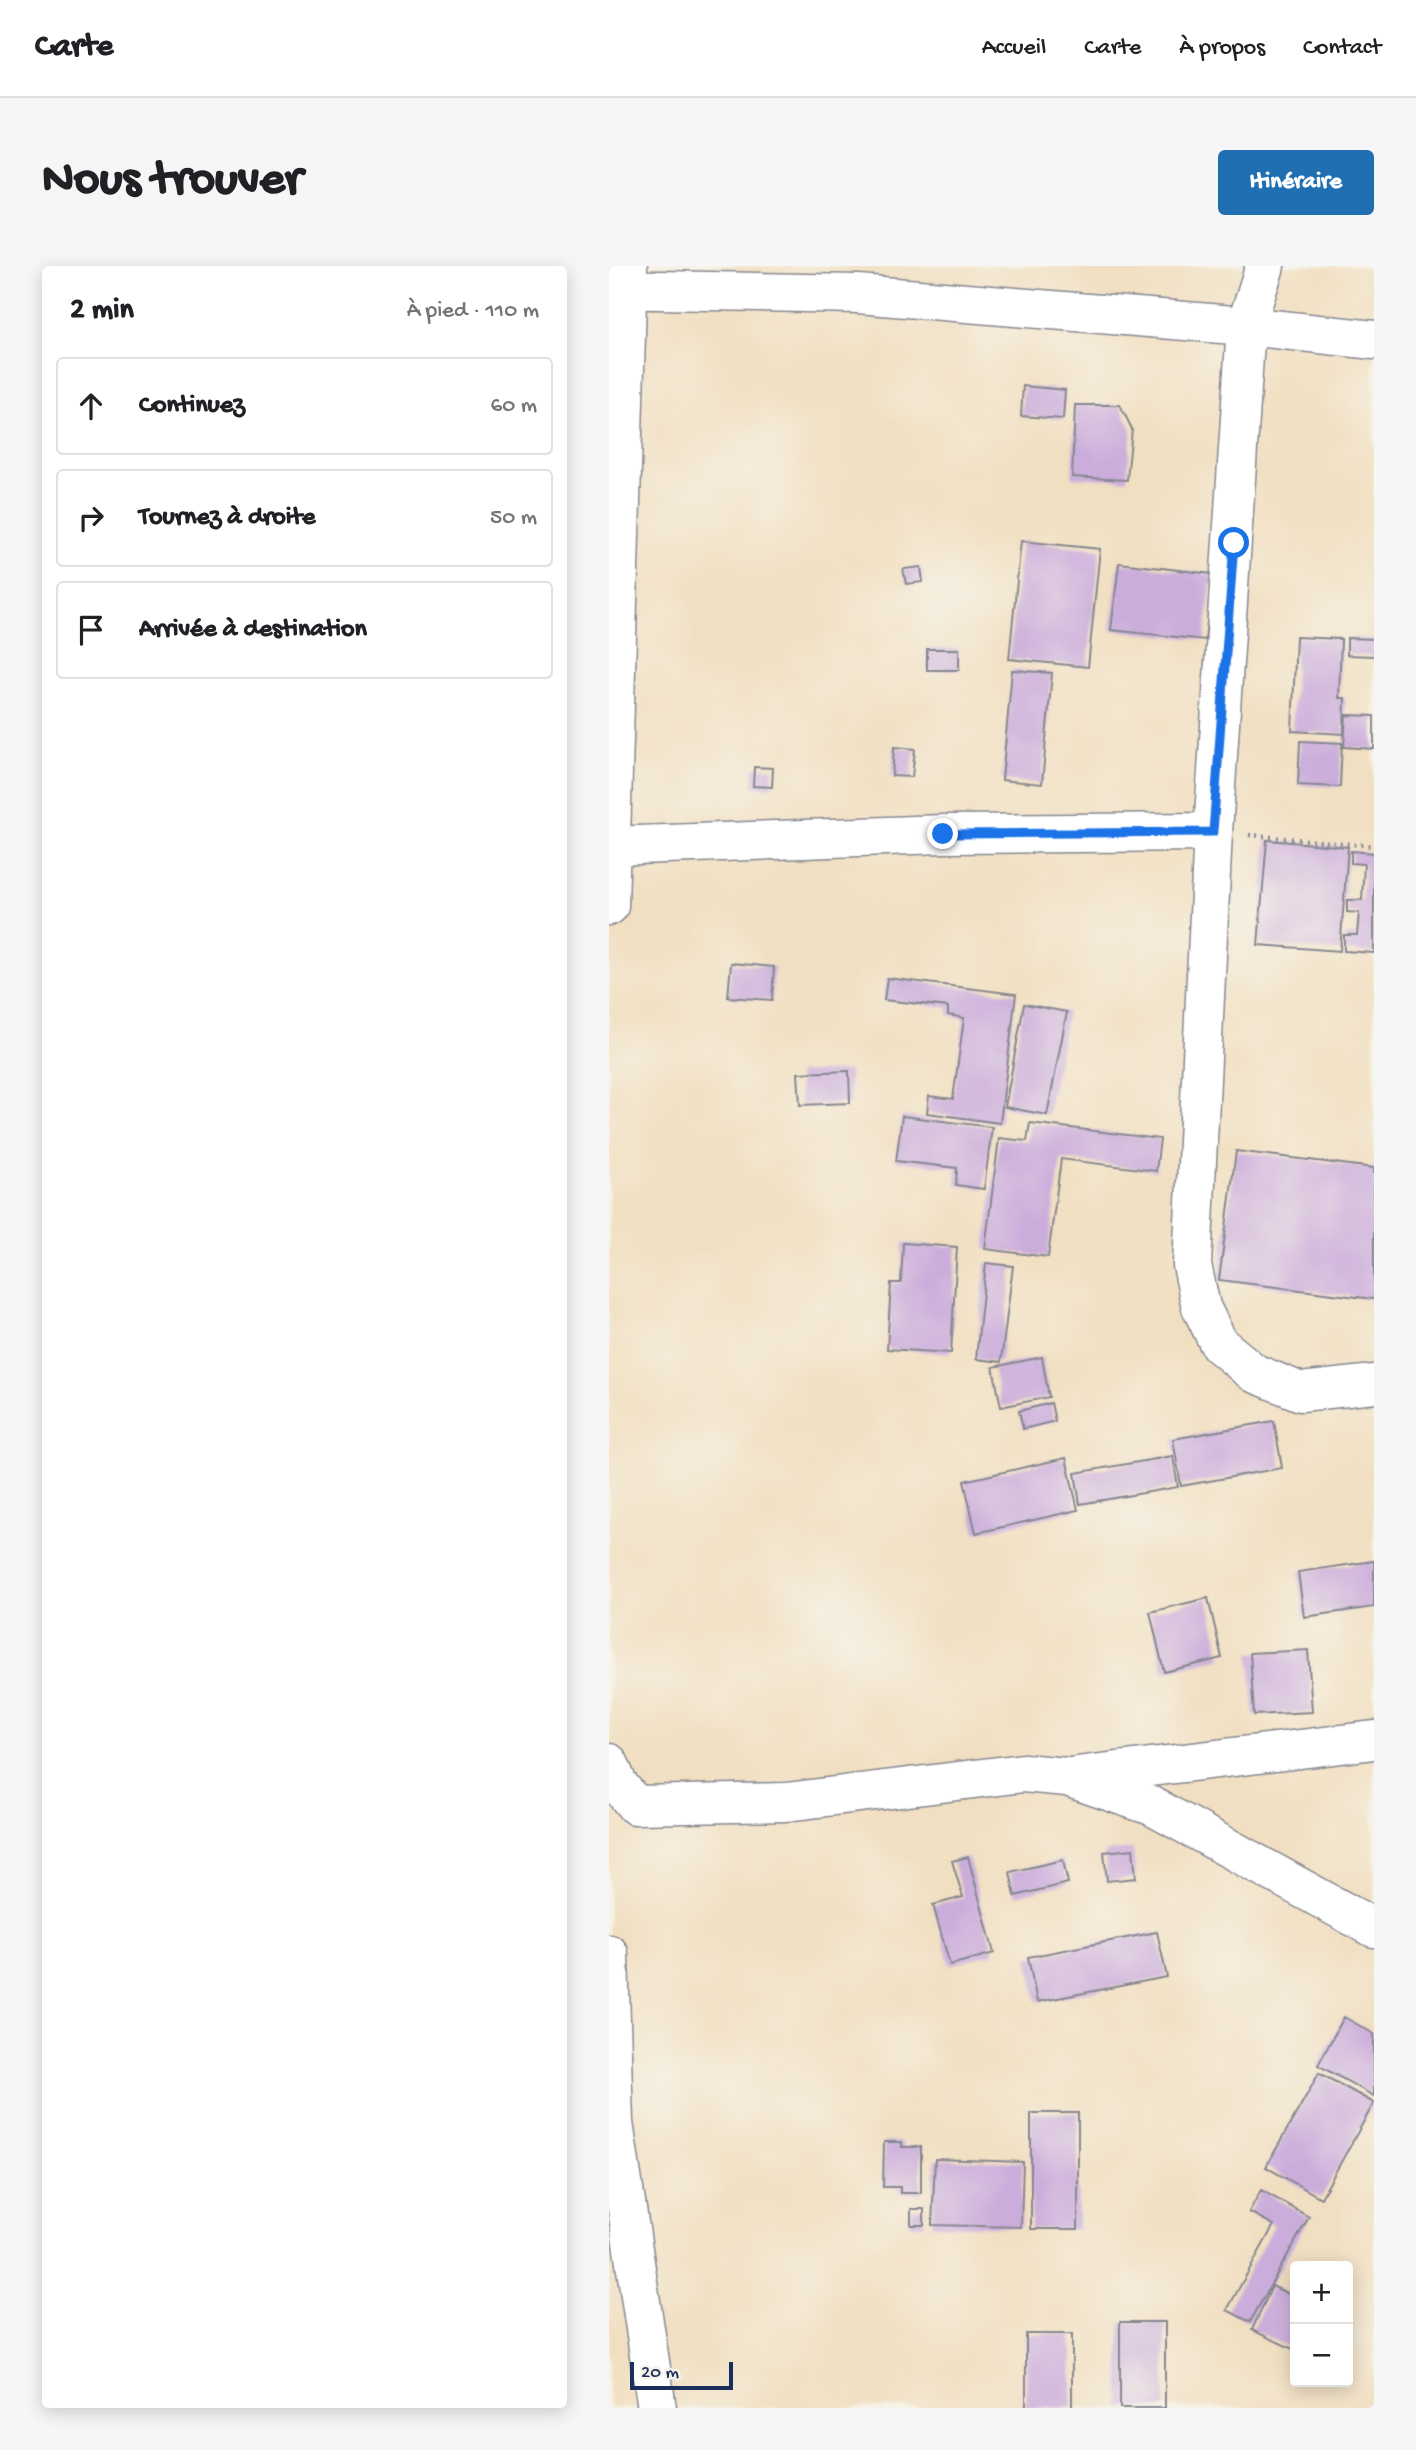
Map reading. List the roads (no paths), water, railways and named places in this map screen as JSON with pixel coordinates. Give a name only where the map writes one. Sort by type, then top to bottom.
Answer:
[{"type":"street","points":[[1265,266],[1246,326],[1213,832],[1192,1265],[1201,1307],[1219,1344],[1254,1373],[1301,1392],[1374,1384]]},
{"type":"street","points":[[609,906],[622,282],[861,280],[1374,340]]},
{"type":"street","points":[[610,846],[943,834],[1213,832]]},
{"type":"street","points":[[609,1763],[618,1784],[635,1805],[786,1802],[1023,1773],[1067,1777],[1374,1740]]},
{"type":"street","points":[[1067,1777],[1152,1806],[1374,1928]]},
{"type":"street","points":[[609,1954],[611,2129],[657,2408]]}]
